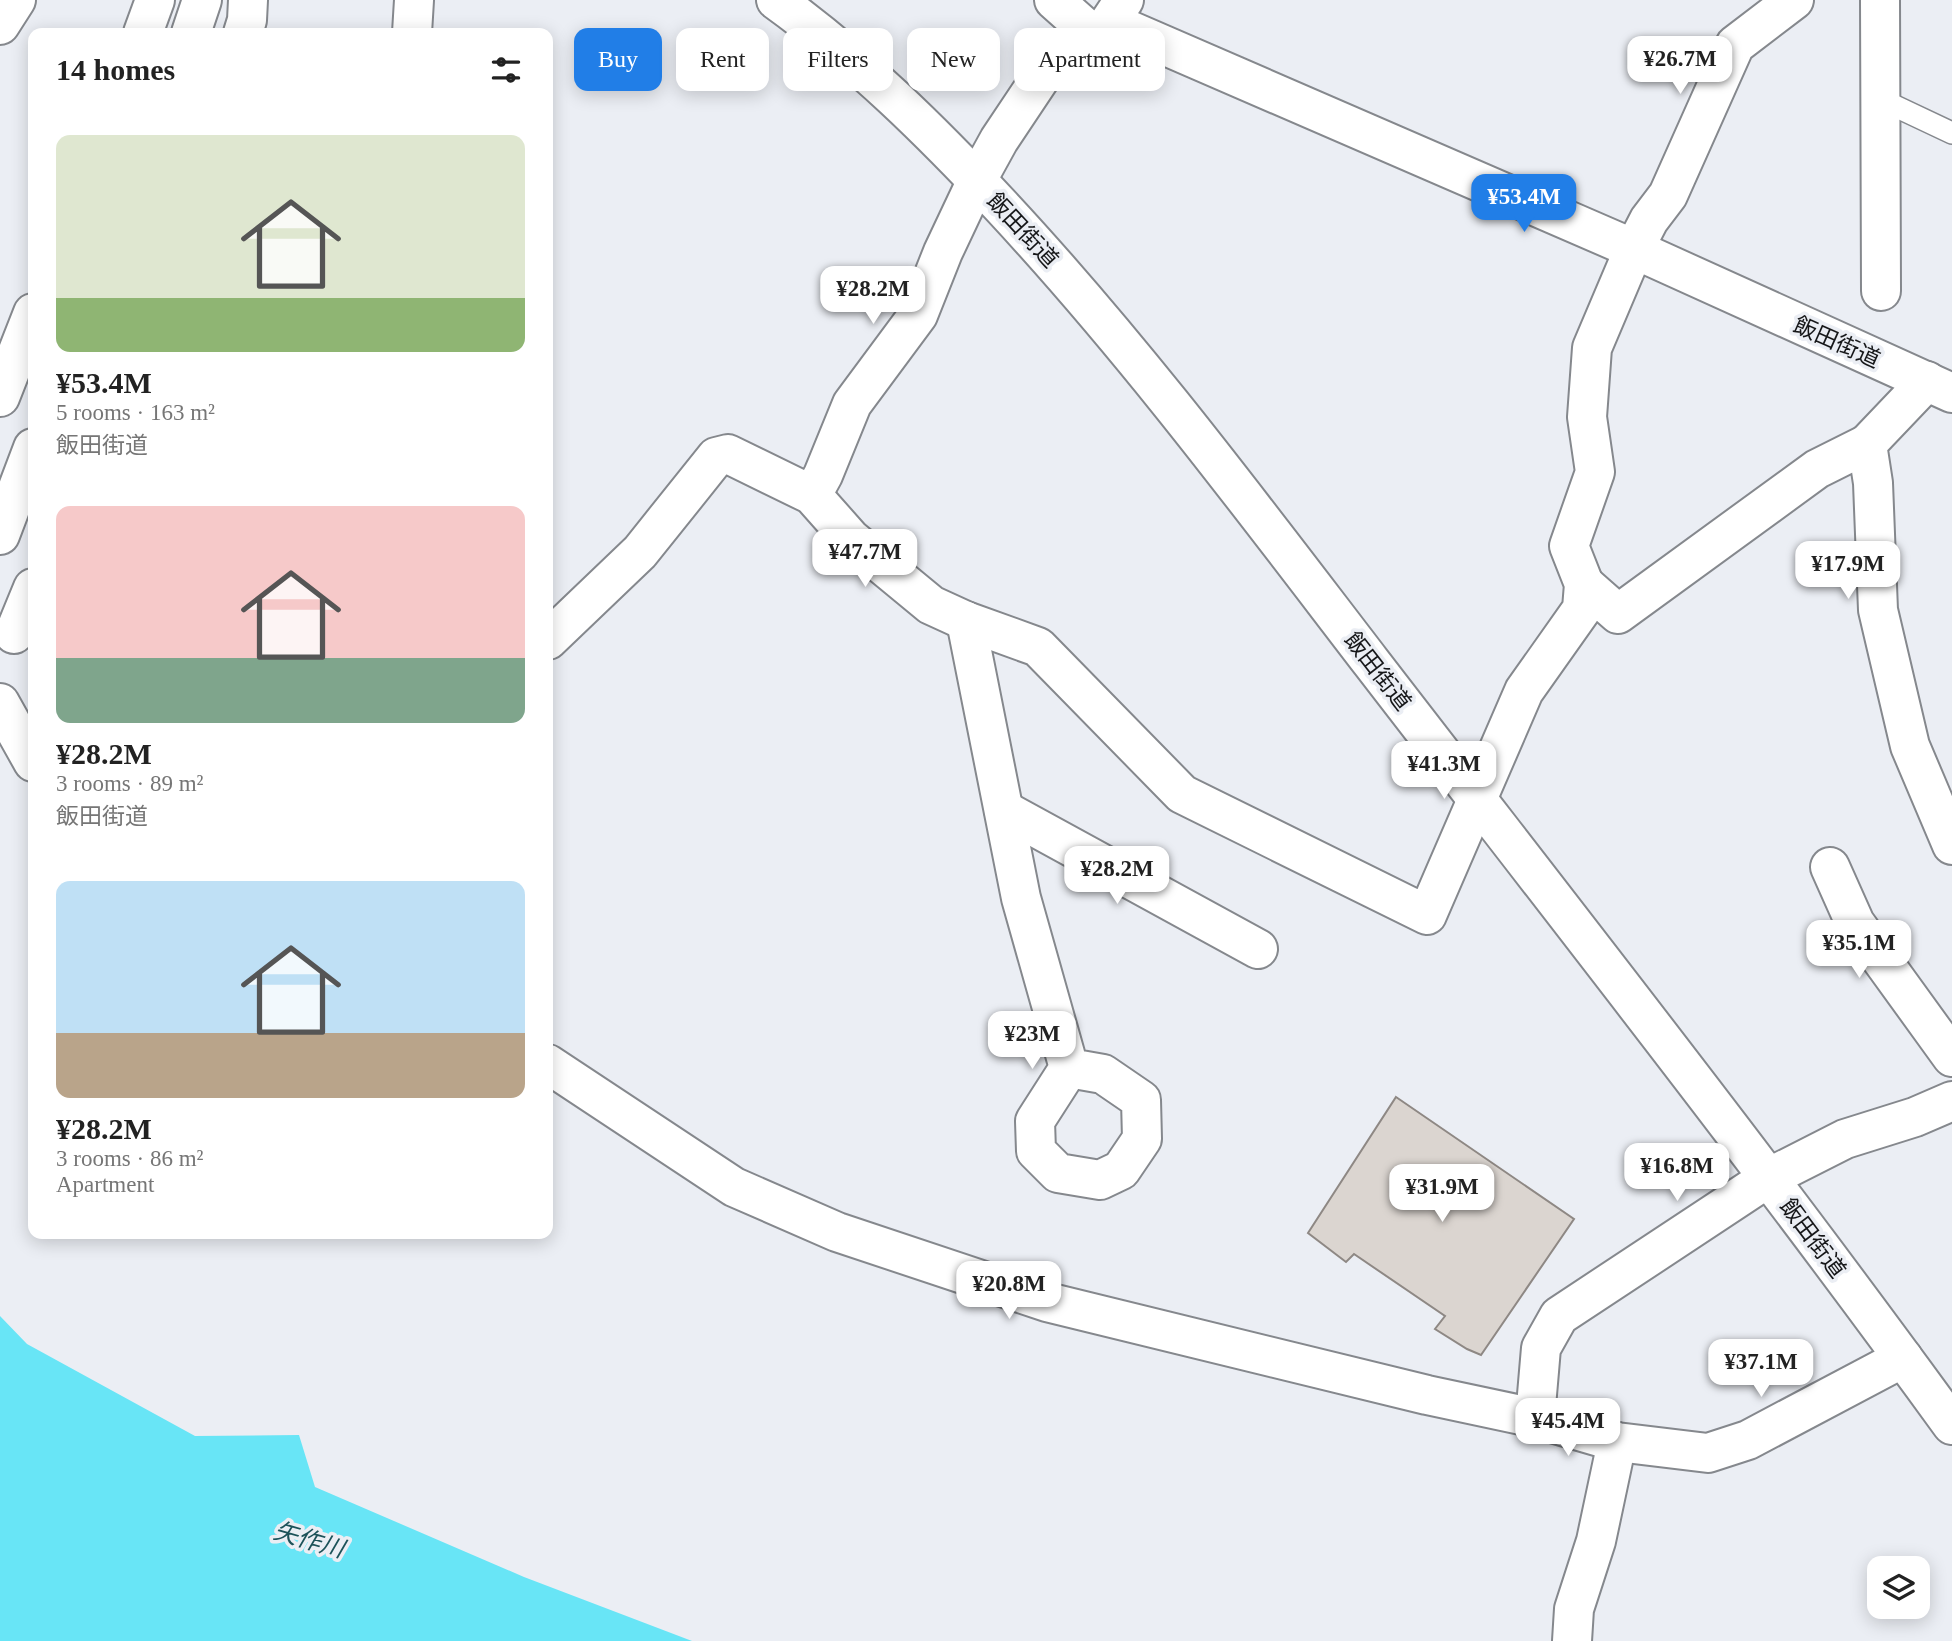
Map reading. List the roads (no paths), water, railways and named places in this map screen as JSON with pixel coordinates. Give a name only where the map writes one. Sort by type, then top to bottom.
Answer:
[{"type":"main road","points":[[0,25],[16,0]]},
{"type":"main road","points":[[193,28],[202,0]]},
{"type":"main road","points":[[245,28],[247,0]]},
{"type":"main road","points":[[412,28],[414,0]]},
{"type":"main road","name":"飯田街道","points":[[776,0],[821,34],[928,129],[1114,332],[1768,1178],[1952,1424]]},
{"type":"main road","points":[[1054,0],[1106,21]]},
{"type":"main road","points":[[553,635],[640,552],[716,457],[728,454],[812,495],[842,530],[931,605],[966,621],[1038,647],[1182,794],[1427,915],[1524,691],[1582,609],[1584,584],[1569,545],[1595,472],[1587,417],[1592,348],[1634,249],[1648,220],[1668,195],[1735,45],[1794,0]]},
{"type":"main road","points":[[1880,0],[1881,291]]},
{"type":"main road","points":[[812,495],[852,404],[918,314],[943,252],[999,140],[1047,68],[1072,40],[1106,21]]},
{"type":"main road","name":"飯田街道","points":[[1106,21],[1634,249],[1939,387]]},
{"type":"main road","points":[[0,397],[28,326]]},
{"type":"main road","points":[[1584,584],[1618,614],[1817,469],[1867,444],[1939,387]]},
{"type":"main road","points":[[1867,444],[1873,483],[1878,610],[1910,747],[1952,845]]},
{"type":"main road","points":[[0,535],[28,461]]},
{"type":"main road","points":[[16,637],[28,602]]},
{"type":"main road","points":[[966,621],[1021,898],[1069,1068]]},
{"type":"main road","points":[[0,696],[28,719]]},
{"type":"main road","points":[[0,703],[28,753]]},
{"type":"main road","points":[[1004,810],[1258,948]]},
{"type":"main road","points":[[1830,867],[1855,923],[1952,1057]]},
{"type":"main road","points":[[553,1067],[734,1187],[837,1232],[1047,1302],[1427,1395],[1535,1418],[1617,1442],[1708,1453],[1748,1440],[1903,1357]]},
{"type":"main road","points":[[1535,1418],[1541,1348],[1559,1316],[1768,1178],[1845,1139],[1915,1117],[1952,1101]]},
{"type":"main road","points":[[1572,1641],[1574,1609],[1596,1541],[1617,1442]]},
{"type":"lane","points":[[1880,99],[1952,133]]},
{"type":"water","name":"矢作川","points":[[0,1316],[27,1344],[195,1436],[299,1435],[315,1487],[524,1577],[692,1641],[0,1641]]}]
